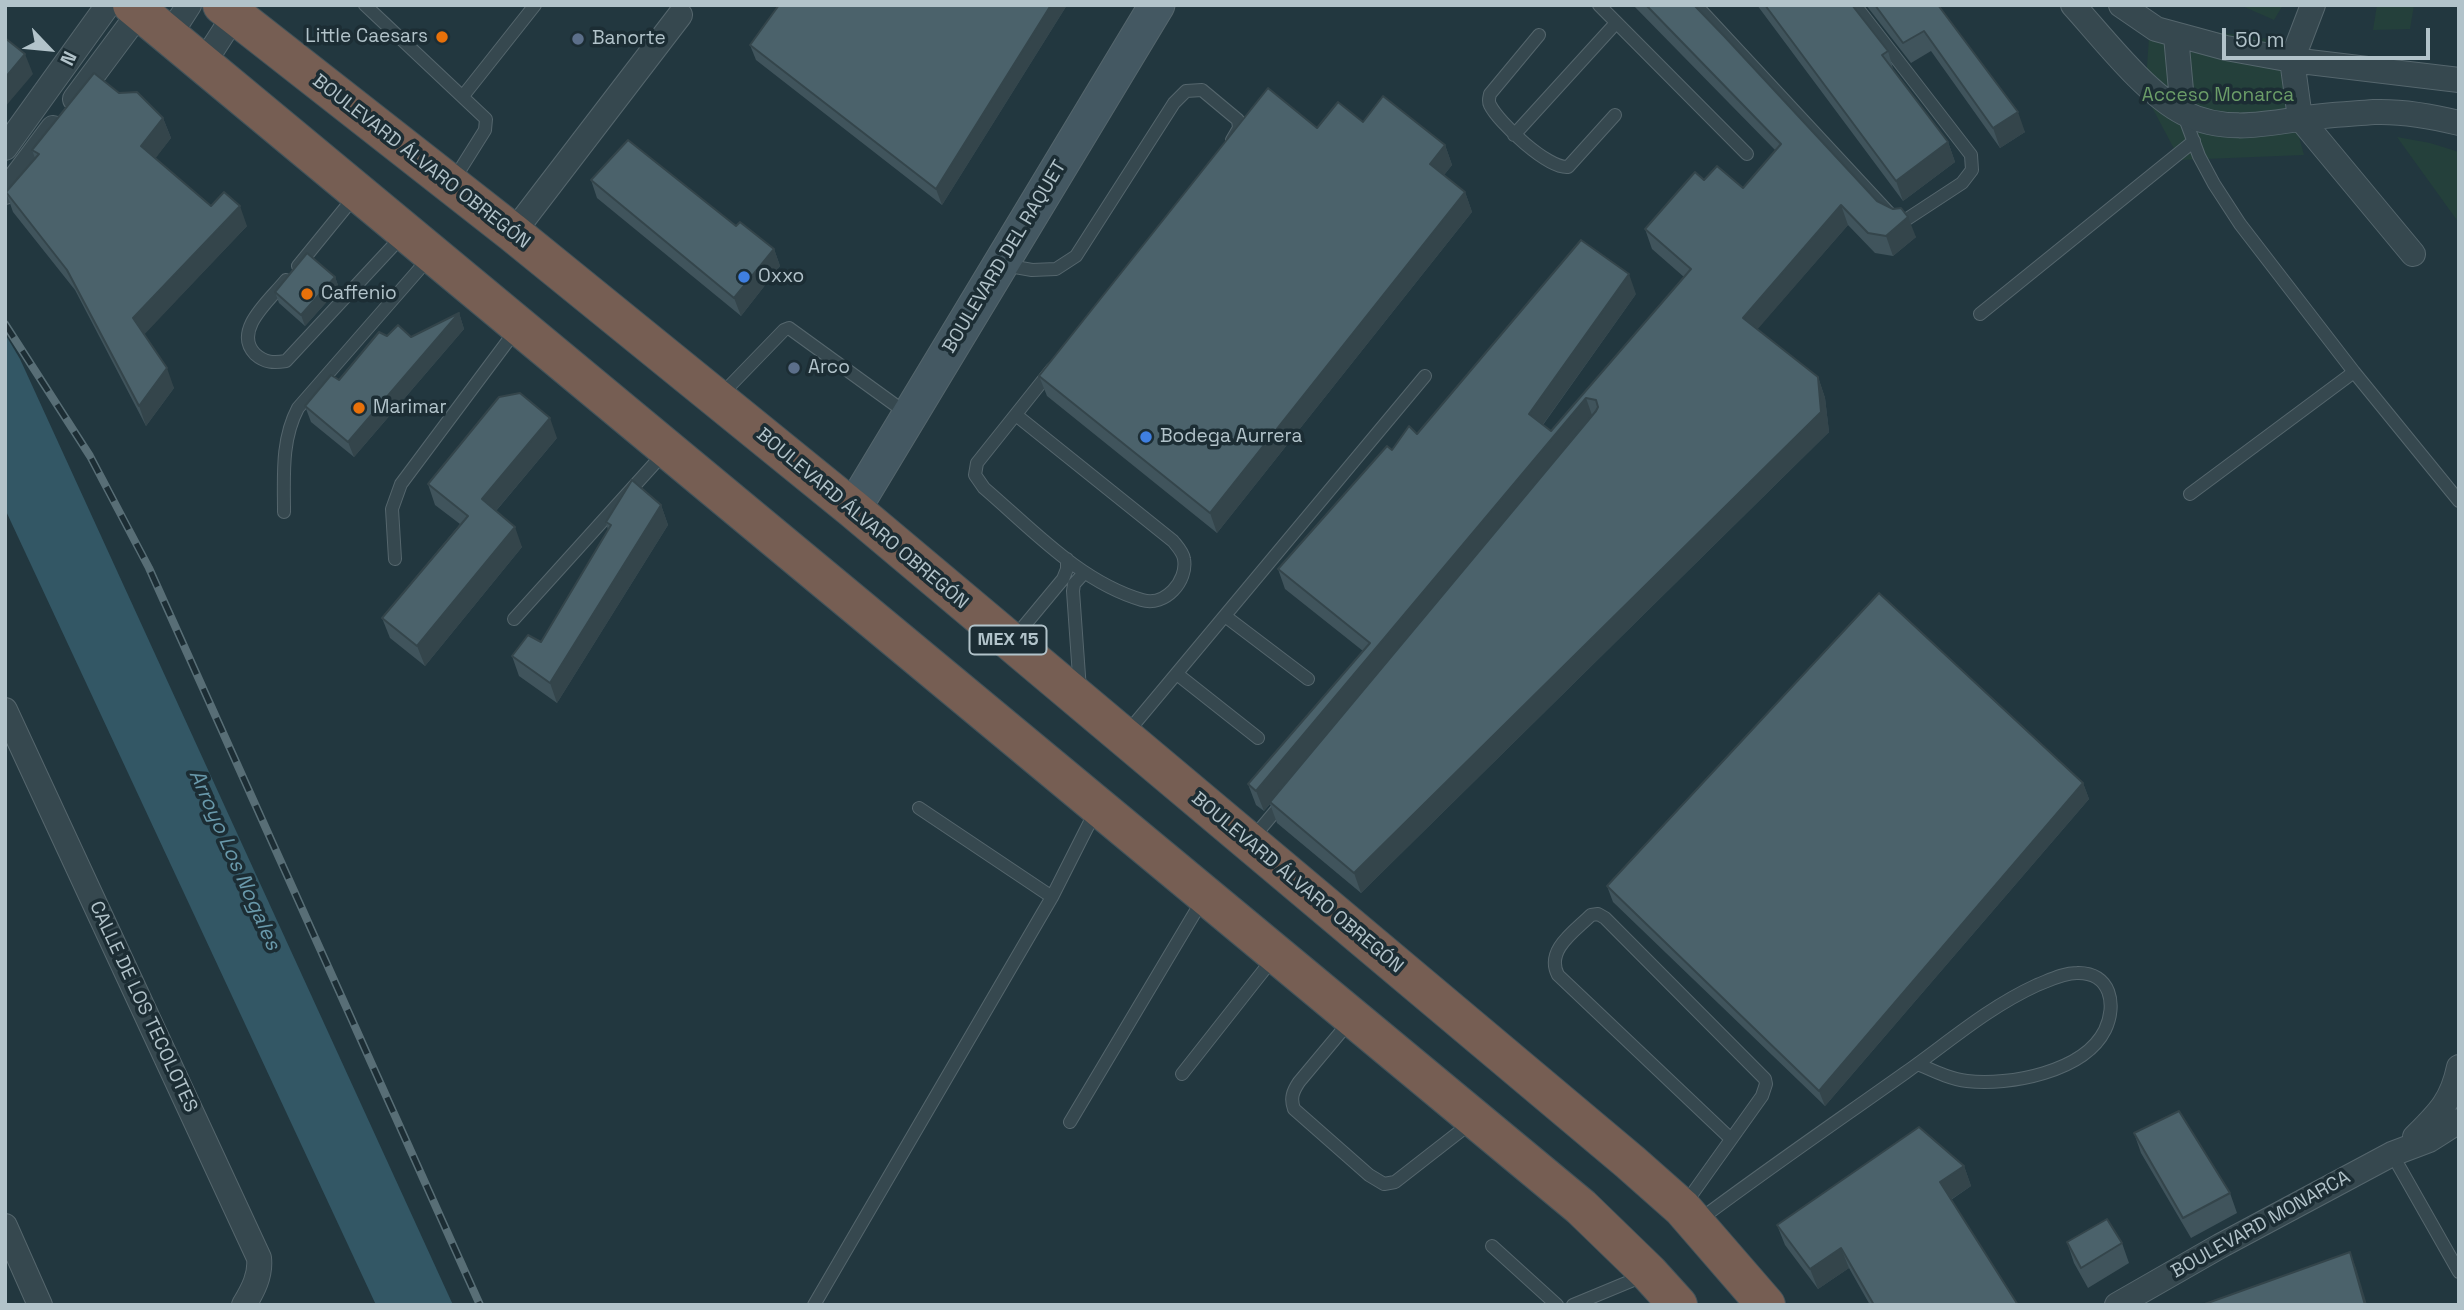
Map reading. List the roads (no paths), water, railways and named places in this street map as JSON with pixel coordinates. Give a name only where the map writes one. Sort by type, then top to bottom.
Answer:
[{"type":"highway","points":[[132,7],[179,21],[203,64],[1581,1207],[1678,1305]]},
{"type":"highway","name":"BOULEVARD ÁLVARO OBREGÓN","points":[[232,9],[853,509],[1630,1161],[1688,1216],[1766,1305]]},
{"type":"street","name":"BOULEVARD DEL RAQUET","points":[[853,509],[1157,5]]},
{"type":"street","points":[[2073,5],[2146,83],[2183,112],[2209,122],[2234,125],[2277,124],[2300,118],[2375,112],[2403,113],[2459,123]]},
{"type":"street","points":[[2121,5],[2156,29],[2175,36],[2292,61],[2459,80]]},
{"type":"street","points":[[2313,5],[2292,61],[2300,118],[2413,254]]},
{"type":"street","points":[[5,148],[132,7]]},
{"type":"street","points":[[5,192],[132,7]]},
{"type":"street","points":[[203,64],[232,9]]},
{"type":"street","points":[[513,233],[680,15]]},
{"type":"street","points":[[2175,36],[2183,112]]},
{"type":"street","name":"CALLE DE LOS TECOLOTES","points":[[5,710],[259,1258],[260,1268],[256,1281],[244,1305]]},
{"type":"street","name":"BOULEVARD MONARCA","points":[[2398,1151],[2445,1107],[2454,1091],[2459,1067]]},
{"type":"street","name":"BOULEVARD MONARCA","points":[[2117,1305],[2220,1246],[2398,1151],[2429,1140],[2459,1121]]},
{"type":"street","points":[[5,1226],[40,1305]]},
{"type":"lane","points":[[463,96],[535,5]]},
{"type":"lane","points":[[1599,5],[1747,154]]},
{"type":"lane","points":[[1696,5],[1891,215],[1904,220],[1962,183],[1972,170],[1971,155],[1854,5]]},
{"type":"lane","points":[[366,6],[484,116],[486,127],[450,184]]},
{"type":"lane","points":[[1514,135],[1616,23]]},
{"type":"lane","points":[[1539,35],[1493,87],[1490,94],[1490,105],[1514,135],[1556,165],[1567,167],[1615,115]]},
{"type":"lane","points":[[1000,264],[1031,270],[1056,269],[1076,256],[1174,103],[1186,91],[1202,90],[1238,120],[1239,128],[1227,147]]},
{"type":"lane","points":[[2183,112],[2214,184],[2227,205],[2354,372],[2459,501]]},
{"type":"lane","points":[[1980,314],[2194,141]]},
{"type":"lane","points":[[357,193],[249,326],[247,339],[253,352],[262,360],[273,363],[286,361],[418,244]]},
{"type":"lane","points":[[284,512],[289,424],[418,244]]},
{"type":"lane","points":[[395,559],[392,509],[401,484],[518,326]]},
{"type":"lane","points":[[717,400],[784,330],[789,328],[909,415]]},
{"type":"lane","points":[[1016,415],[1173,541],[1184,556],[1185,572],[1173,591],[1162,600],[1146,602],[1084,573],[984,488],[975,475],[977,463],[1058,361]]},
{"type":"lane","points":[[2190,494],[2354,372]]},
{"type":"lane","points":[[1124,737],[1425,376]]},
{"type":"lane","points":[[514,619],[667,450]]},
{"type":"lane","points":[[1011,642],[1056,590],[1067,569],[1068,559]]},
{"type":"lane","points":[[1081,701],[1073,591],[1074,584],[1084,573]]},
{"type":"lane","points":[[1225,616],[1308,679]]},
{"type":"lane","points":[[1177,674],[1258,738]]},
{"type":"lane","points":[[1250,842],[1294,789]]},
{"type":"lane","points":[[814,1305],[1052,897],[1097,807]]},
{"type":"lane","points":[[919,808],[1052,897]]},
{"type":"lane","points":[[1070,1122],[1205,896]]},
{"type":"lane","points":[[1688,1216],[1731,1139],[1762,1096],[1765,1079],[1605,918],[1598,914],[1591,915],[1557,949],[1555,965],[1558,975],[1731,1139]]},
{"type":"lane","points":[[1182,1074],[1276,955]]},
{"type":"lane","points":[[1688,1216],[1918,1064],[1991,1009],[2056,977],[2078,973],[2093,976],[2107,986],[2112,1005],[2104,1031],[2086,1051],[2060,1067],[2026,1078],[1997,1083],[1950,1078],[1918,1064]]},
{"type":"lane","points":[[1352,1018],[1299,1082],[1292,1104],[1294,1109],[1369,1175],[1384,1184],[1395,1182],[1475,1119]]},
{"type":"lane","points":[[2398,1151],[2459,1272]]},
{"type":"lane","points":[[1492,1246],[1557,1305]]},
{"type":"lane","points":[[1573,1305],[1649,1273]]},
{"type":"water","name":"Arroyo Los Nogales","points":[[5,334],[20,359],[453,1305],[376,1305],[5,509]]},
{"type":"railway","points":[[5,324],[90,456],[149,568],[480,1305]]},
{"type":"place","name":"Little Caesars","points":[[442,37]]},
{"type":"place","name":"Banorte","points":[[578,39]]},
{"type":"place","name":"Oxxo","points":[[744,277]]},
{"type":"place","name":"Caffenio","points":[[307,294]]},
{"type":"place","name":"Arco","points":[[794,368]]},
{"type":"place","name":"Marimar","points":[[359,408]]},
{"type":"place","name":"Bodega Aurrera","points":[[1146,437]]},
{"type":"park label","name":"Acceso Monarca","points":[[2218,96]]}]
